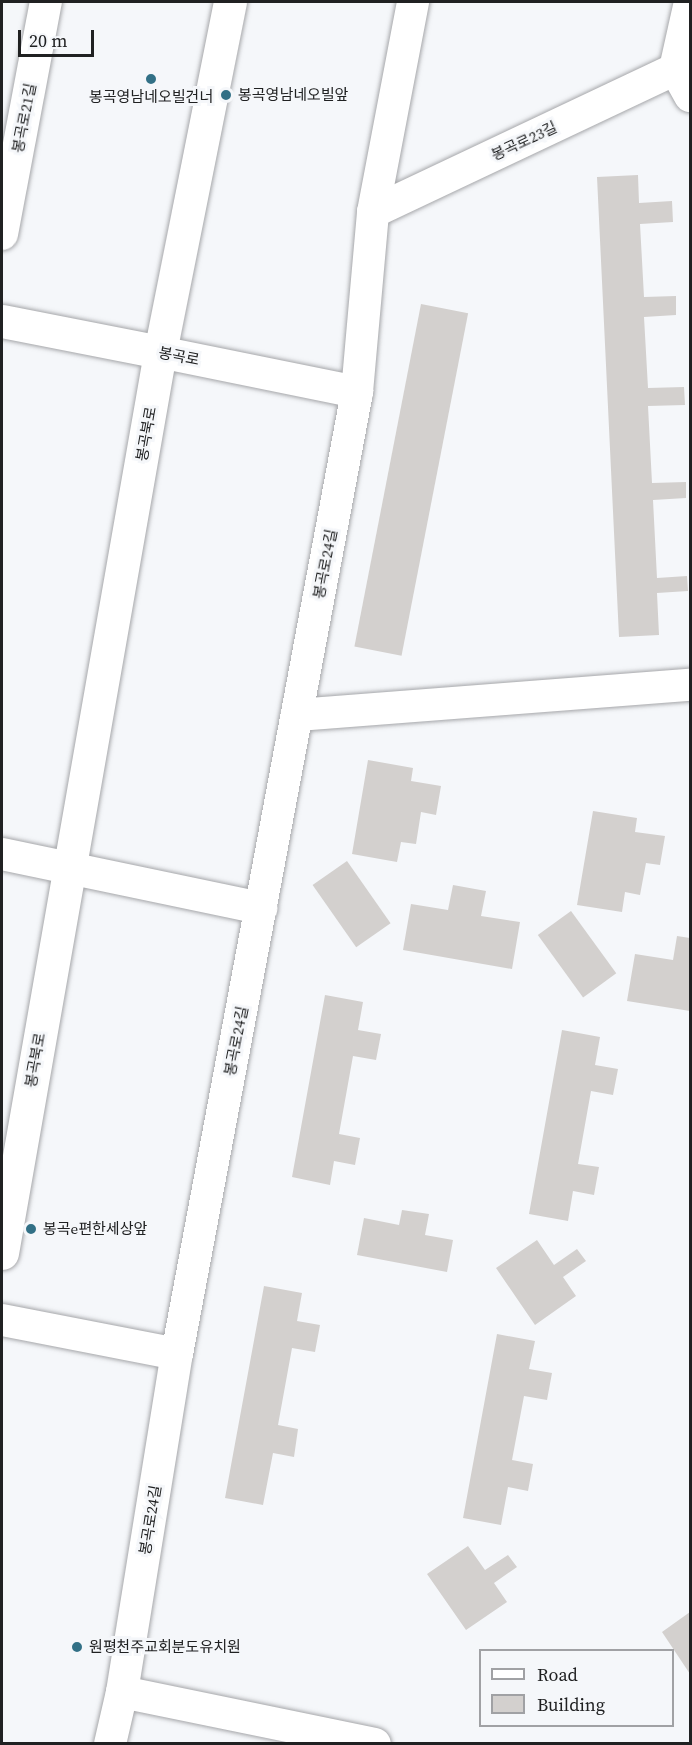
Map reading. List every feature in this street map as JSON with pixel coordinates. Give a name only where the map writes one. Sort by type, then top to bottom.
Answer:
[{"type":"street","name":"봉곡로21길","points":[[2,234],[12,124],[46,2]]},
{"type":"street","name":"봉곡북로","points":[[2,1253],[160,352],[230,2]]},
{"type":"street","points":[[357,392],[373,212],[413,2]]},
{"type":"street","points":[[690,2],[675,69],[690,96]]},
{"type":"street","name":"봉곡로23길","points":[[373,212],[675,69]]},
{"type":"street","name":"봉곡로","points":[[2,321],[357,392]]},
{"type":"street","name":"봉곡로24길","points":[[110,1743],[122,1692],[177,1354],[357,392]]},
{"type":"street","points":[[297,715],[690,685]]},
{"type":"street","points":[[2,854],[261,908]]},
{"type":"street","points":[[2,1320],[177,1354]]},
{"type":"street","points":[[122,1692],[375,1743]]},
{"type":"building","points":[[638,175],[639,203],[672,201],[673,222],[640,224],[644,297],[676,296],[676,315],[644,317],[648,388],[684,387],[685,405],[648,406],[652,483],[686,482],[686,498],[653,500],[657,578],[687,576],[688,591],[657,593],[659,635],[619,637],[597,177]]},
{"type":"building","points":[[421,304],[468,313],[402,656],[354,647]]},
{"type":"building","points":[[368,760],[413,768],[411,781],[441,786],[436,815],[421,812],[416,844],[401,842],[397,862],[352,854]]},
{"type":"building","points":[[593,811],[637,818],[635,832],[665,836],[660,865],[646,863],[640,895],[625,892],[622,912],[577,905]]},
{"type":"building","points":[[347,861],[391,923],[356,947],[313,885]]},
{"type":"building","points":[[453,885],[486,891],[481,916],[520,922],[512,969],[403,950],[411,904],[448,910]]},
{"type":"building","points":[[571,911],[616,973],[583,997],[538,935]]},
{"type":"building","points":[[677,936],[690,938],[690,1011],[627,1001],[635,954],[673,960]]},
{"type":"building","points":[[325,995],[363,1002],[358,1030],[381,1034],[376,1060],[353,1056],[339,1134],[360,1138],[355,1165],[334,1161],[330,1185],[292,1177]]},
{"type":"building","points":[[562,1030],[600,1037],[595,1065],[618,1069],[613,1095],[591,1091],[578,1164],[599,1167],[594,1195],[573,1191],[568,1221],[529,1214]]},
{"type":"building","points":[[402,1210],[429,1214],[425,1235],[453,1240],[447,1272],[357,1255],[364,1218],[399,1225]]},
{"type":"building","points":[[537,1240],[554,1265],[577,1249],[586,1261],[563,1277],[576,1296],[535,1325],[496,1268]]},
{"type":"building","points":[[264,1286],[302,1293],[297,1321],[320,1325],[315,1352],[292,1348],[278,1425],[298,1429],[294,1457],[273,1453],[263,1505],[225,1498]]},
{"type":"building","points":[[497,1334],[535,1341],[529,1369],[552,1373],[547,1400],[524,1396],[512,1460],[533,1464],[528,1491],[508,1487],[501,1525],[463,1518]]},
{"type":"building","points":[[468,1546],[485,1570],[508,1555],[517,1567],[494,1583],[507,1602],[466,1630],[427,1574]]},
{"type":"building","points":[[690,1612],[690,1674],[674,1649],[662,1632]]},
{"type":"place","name":"봉곡영남네오빌건너","points":[[151,79]]},
{"type":"place","name":"봉곡영남네오빌앞","points":[[226,95]]},
{"type":"place","name":"봉곡e편한세상앞","points":[[31,1229]]},
{"type":"place","name":"원평천주교회분도유치원","points":[[77,1647]]}]
